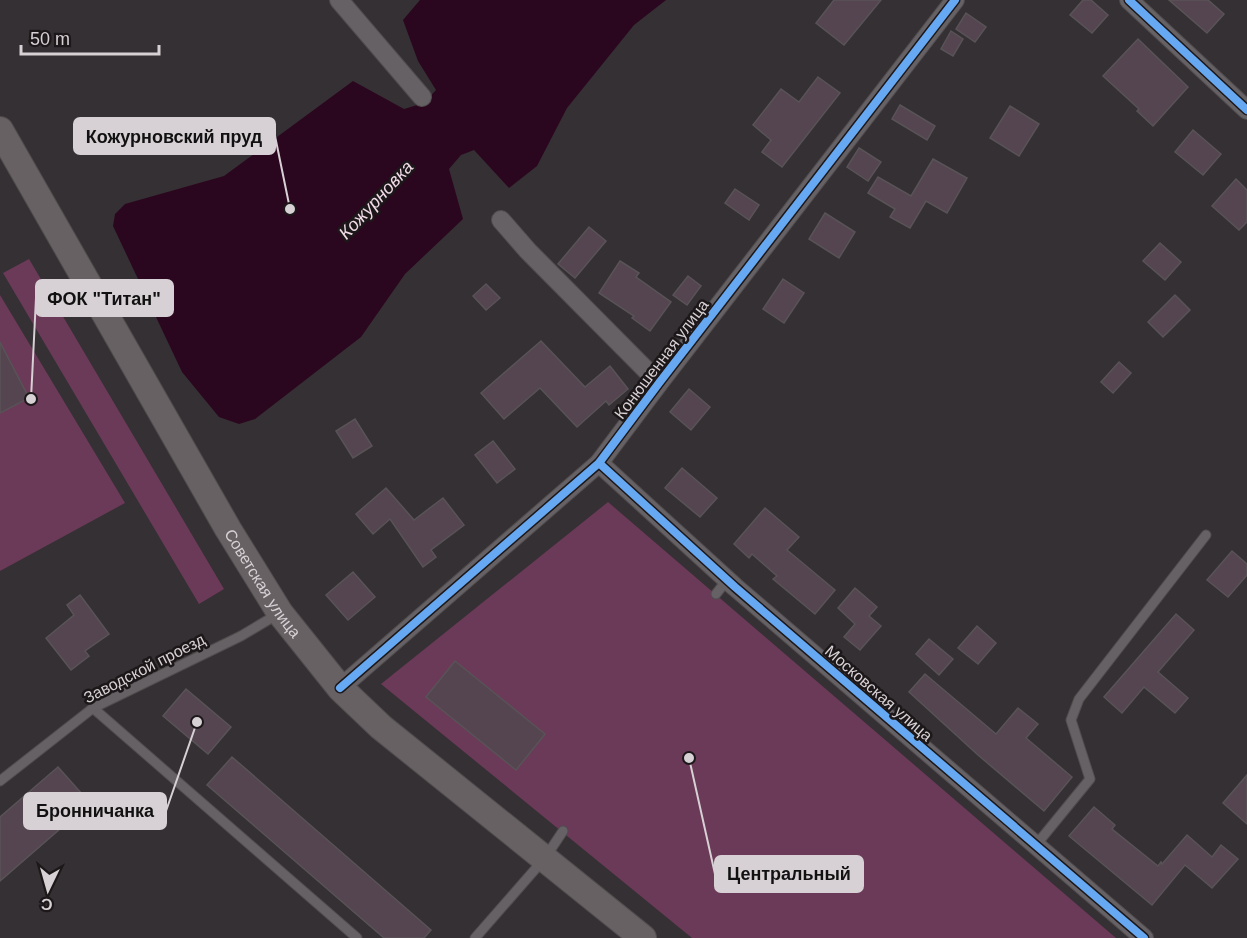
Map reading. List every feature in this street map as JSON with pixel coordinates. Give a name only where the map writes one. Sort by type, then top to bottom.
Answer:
[{"type":"main road","name":"Советская улица","points":[[0,130],[215,506],[280,613],[340,688],[381,727],[643,938]]},
{"type":"street","points":[[339,0],[423,98]]},
{"type":"street","name":"Конюшенная улица","points":[[340,688],[600,464],[658,383],[955,0]]},
{"type":"street","points":[[1129,0],[1247,110]]},
{"type":"street","points":[[501,220],[528,251],[658,383]]},
{"type":"street","name":"Московская улица","points":[[600,464],[728,580],[1144,938]]},
{"type":"lane","points":[[1035,845],[1090,779],[1071,720],[1079,699],[1206,535]]},
{"type":"lane","points":[[716,594],[728,580]]},
{"type":"lane","name":"Заводской проезд","points":[[0,781],[93,708],[242,636],[280,613]]},
{"type":"lane","points":[[93,708],[357,938]]},
{"type":"lane","points":[[475,938],[545,858],[563,831]]},
{"type":"shaded area","points":[[29,259],[224,589],[199,604],[3,273]]},
{"type":"shaded area","points":[[0,295],[125,503],[0,571]]},
{"type":"shaded area","points":[[608,502],[1116,938],[692,938],[381,684]]},
{"type":"water","name":"Кожурновка","points":[[420,0],[666,0],[634,25],[567,108],[537,166],[509,188],[474,150],[461,155],[449,169],[463,219],[405,274],[361,337],[255,419],[239,424],[219,417],[182,372],[113,226],[115,214],[125,204],[224,176],[353,81],[404,109],[424,103],[436,90],[418,61],[403,20]]},
{"type":"building","points":[[834,0],[881,0],[844,45],[816,23]]},
{"type":"building","points":[[1083,0],[1091,0],[1108,15],[1092,33],[1070,15]]},
{"type":"building","points":[[1169,0],[1208,0],[1224,14],[1207,33]]},
{"type":"building","points":[[966,13],[986,27],[975,42],[956,29]]},
{"type":"building","points":[[951,31],[963,39],[953,56],[941,49]]},
{"type":"building","points":[[1138,39],[1188,87],[1153,126],[1137,111],[1139,109],[1103,76]]},
{"type":"building","points":[[818,77],[840,93],[782,167],[762,152],[771,140],[753,125],[781,89],[799,102]]},
{"type":"building","points":[[900,105],[935,126],[927,140],[892,119]]},
{"type":"building","points":[[1010,106],[1039,124],[1019,156],[990,138]]},
{"type":"building","points":[[1193,130],[1221,154],[1203,175],[1175,152]]},
{"type":"building","points":[[859,148],[881,162],[868,181],[847,167]]},
{"type":"building","points":[[933,159],[967,178],[947,213],[926,201],[910,228],[890,217],[895,209],[868,193],[878,177],[911,196]]},
{"type":"building","points":[[1236,179],[1247,190],[1247,222],[1239,230],[1212,206]]},
{"type":"building","points":[[735,189],[759,205],[749,220],[725,203]]},
{"type":"building","points":[[825,213],[855,232],[839,258],[809,239]]},
{"type":"building","points":[[589,227],[606,241],[575,278],[558,264]]},
{"type":"building","points":[[1160,243],[1181,262],[1165,280],[1143,261]]},
{"type":"building","points":[[620,261],[639,273],[636,277],[671,302],[650,331],[632,318],[634,316],[599,293]]},
{"type":"building","points":[[688,276],[701,286],[687,305],[673,295]]},
{"type":"building","points":[[783,279],[804,293],[784,323],[763,309]]},
{"type":"building","points":[[486,284],[500,298],[486,310],[473,296]]},
{"type":"building","points":[[1175,295],[1190,310],[1163,337],[1148,322]]},
{"type":"building","points":[[541,341],[585,387],[610,366],[628,389],[609,405],[606,401],[577,427],[540,388],[504,419],[481,393]]},
{"type":"building","points":[[0,342],[29,398],[0,413]]},
{"type":"building","points":[[1119,362],[1131,373],[1113,393],[1101,382]]},
{"type":"building","points":[[689,389],[710,407],[691,430],[670,412]]},
{"type":"building","points":[[355,419],[372,446],[353,458],[336,431]]},
{"type":"building","points":[[493,441],[515,469],[497,483],[475,455]]},
{"type":"building","points":[[682,468],[717,498],[700,517],[665,488]]},
{"type":"building","points":[[386,488],[414,520],[443,498],[464,525],[431,550],[436,557],[423,567],[390,519],[373,534],[356,514]]},
{"type":"building","points":[[765,508],[799,537],[787,550],[835,590],[815,614],[773,579],[777,576],[752,554],[749,558],[734,544]]},
{"type":"building","points":[[1232,551],[1247,564],[1247,575],[1228,597],[1207,580]]},
{"type":"building","points":[[353,572],[375,597],[348,620],[326,595]]},
{"type":"building","points":[[855,588],[877,607],[869,616],[881,626],[860,650],[844,637],[855,624],[838,608]]},
{"type":"building","points":[[80,595],[109,634],[85,651],[89,656],[71,670],[46,638],[74,615],[67,605]]},
{"type":"building","points":[[1176,614],[1194,630],[1158,672],[1188,698],[1175,713],[1144,687],[1122,713],[1104,697]]},
{"type":"building","points":[[977,626],[996,643],[978,664],[958,648]]},
{"type":"building","points":[[929,639],[953,659],[939,675],[916,654]]},
{"type":"building","points":[[455,661],[545,734],[516,770],[426,697]]},
{"type":"building","points":[[925,674],[996,734],[1018,708],[1038,724],[1026,738],[1072,777],[1044,811],[909,692]]},
{"type":"building","points":[[186,689],[231,727],[208,754],[163,716]]},
{"type":"building","points":[[232,757],[431,930],[424,938],[384,938],[207,785]]},
{"type":"building","points":[[58,767],[90,803],[0,881],[0,817]]},
{"type":"building","points":[[1247,775],[1247,824],[1223,803]]},
{"type":"building","points":[[1094,807],[1115,825],[1112,829],[1158,866],[1187,835],[1212,857],[1221,845],[1238,859],[1212,888],[1185,865],[1152,905],[1069,836]]},
{"type":"cycle path","points":[[340,688],[599,463],[955,0]]},
{"type":"cycle path","points":[[1129,0],[1247,110]]},
{"type":"cycle path","points":[[599,463],[735,587],[1144,938]]},
{"type":"place","name":"Кожурновский пруд","points":[[290,209]]},
{"type":"place","name":"ФОК \"Титан\"","points":[[31,399]]},
{"type":"place","name":"Бронничанка","points":[[197,722]]},
{"type":"place","name":"Центральный","points":[[689,758]]}]
